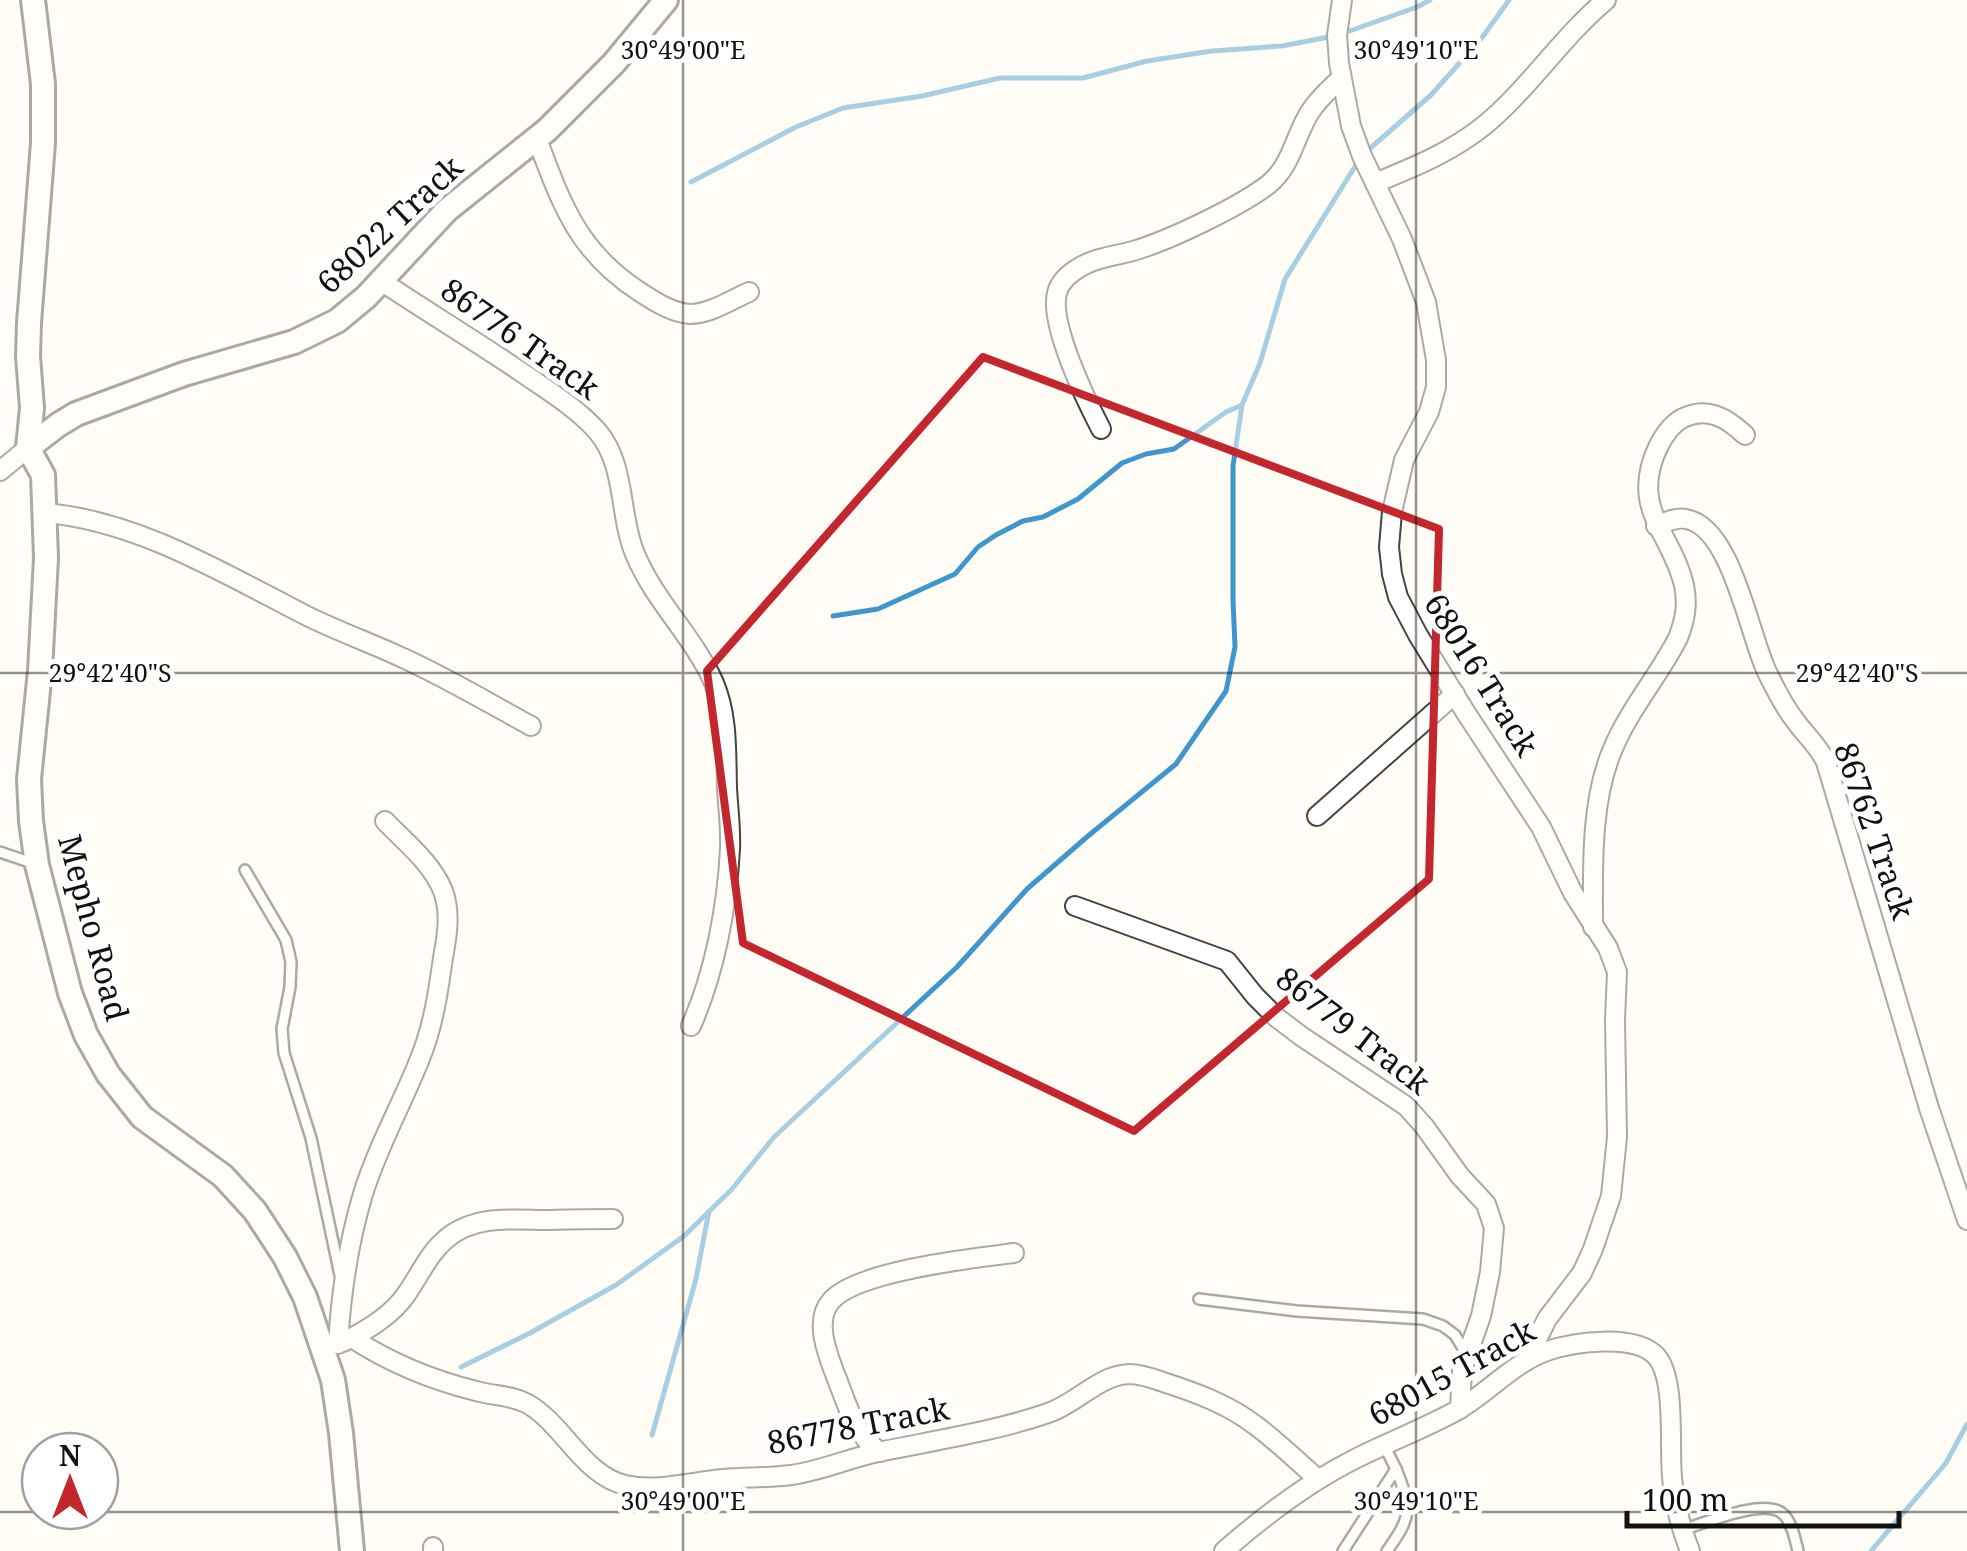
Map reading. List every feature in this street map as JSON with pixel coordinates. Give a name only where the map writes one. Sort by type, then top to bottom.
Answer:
[{"type":"street","name":"Mepho Road","points":[[33,0],[43,84],[44,143],[28,356],[32,408],[28,448],[42,475],[45,513],[44,612],[30,779],[37,865],[70,993],[86,1035],[108,1074],[142,1116],[223,1176],[255,1211],[285,1257],[304,1297],[338,1344],[333,1380],[352,1551]]},
{"type":"street","name":"68022 Track","points":[[0,471],[76,414],[184,374],[294,342],[318,332],[351,310],[446,210],[537,139],[614,63],[666,0]]},
{"type":"street","name":"68016 Track","points":[[1342,0],[1337,35],[1351,126],[1426,302],[1436,360],[1436,387],[1429,412],[1404,460],[1392,512],[1390,547],[1398,597],[1454,694],[1542,827],[1573,893],[1608,948],[1617,972],[1616,1137],[1611,1196],[1582,1273],[1548,1319],[1527,1360]]},
{"type":"street","points":[[1375,183],[1440,155],[1487,123],[1606,0]]},
{"type":"street","points":[[1101,429],[1060,328],[1057,294],[1063,280],[1095,260],[1133,251],[1208,218],[1271,182],[1286,164],[1310,110],[1341,78]]},
{"type":"street","points":[[537,139],[561,204],[576,231],[622,281],[677,312],[691,314],[748,292]]},
{"type":"street","name":"86776 Track","points":[[381,281],[556,396],[602,436],[614,462],[626,528],[648,582],[705,664],[716,688],[726,732],[730,847],[712,967],[691,1026]]},
{"type":"street","points":[[1594,928],[1593,877],[1602,783],[1611,753],[1662,668],[1684,622],[1687,606],[1684,584],[1656,526],[1648,491],[1651,467],[1665,433],[1676,421],[1692,414],[1721,416],[1745,435]]},
{"type":"street","points":[[45,513],[106,523],[174,551],[406,659],[531,726]]},
{"type":"street","name":"86762 Track","points":[[1656,526],[1686,519],[1698,523],[1724,555],[1764,666],[1787,710],[1826,762],[1929,1108],[1967,1220]]},
{"type":"street","points":[[1318,816],[1454,694]]},
{"type":"street","points":[[338,1344],[342,1288],[364,1191],[430,1032],[446,937],[448,911],[442,889],[429,866],[385,821]]},
{"type":"street","name":"86779 Track","points":[[1076,906],[1227,961],[1276,1016],[1406,1106],[1486,1204],[1494,1228],[1490,1272],[1481,1316],[1462,1370],[1460,1408]]},
{"type":"street","points":[[338,1344],[390,1313],[429,1257],[446,1238],[465,1227],[516,1218],[613,1219]]},
{"type":"street","points":[[880,1452],[860,1434],[829,1358],[823,1326],[831,1300],[845,1290],[906,1269],[1014,1252]]},
{"type":"street","name":"68015 Track","points":[[1224,1551],[1318,1479],[1460,1408],[1527,1360],[1549,1350],[1600,1342],[1647,1348],[1659,1360],[1666,1376],[1672,1482],[1690,1551]]},
{"type":"street","name":"86778 Track","points":[[338,1344],[476,1391],[523,1402],[554,1424],[591,1466],[610,1480],[626,1485],[670,1486],[790,1475],[880,1452],[968,1436],[1054,1411],[1116,1376],[1130,1374],[1184,1388],[1218,1402],[1254,1424],[1318,1479]]},
{"type":"lane","points":[[0,852],[37,865]]},
{"type":"lane","points":[[246,870],[286,940],[290,987],[282,1029],[284,1052],[321,1178],[342,1288]]},
{"type":"lane","points":[[1199,1300],[1423,1320],[1443,1326],[1455,1335],[1466,1354]]},
{"type":"lane","points":[[1384,1445],[1406,1492],[1408,1510],[1405,1524],[1386,1551]]},
{"type":"lane","points":[[1343,1551],[1396,1469]]},
{"type":"lane","points":[[1682,1530],[1768,1507],[1788,1518],[1798,1551]]},
{"type":"highlighted area","points":[[983,357],[1439,529],[1429,879],[1134,1131],[743,943],[707,671]]},
{"type":"waterway","points":[[1344,33],[1430,0]]},
{"type":"waterway","points":[[1366,152],[1431,95],[1481,39],[1509,0]]},
{"type":"waterway","points":[[691,182],[796,127],[843,108],[922,96],[1000,78],[1083,78],[1147,61],[1282,46],[1334,36]]},
{"type":"waterway","points":[[461,1367],[616,1285],[684,1236],[732,1189],[774,1137],[957,967],[1027,889],[1176,764],[1226,691],[1235,647],[1233,466],[1242,405],[1260,363],[1285,279],[1359,160]]},
{"type":"waterway","points":[[833,616],[878,609],[955,574],[978,547],[996,535],[1078,499],[1122,463],[1174,449],[1242,405]]},
{"type":"waterway","points":[[652,1435],[696,1279],[709,1211]]},
{"type":"waterway","points":[[1871,1551],[1946,1463],[1967,1424]]}]
